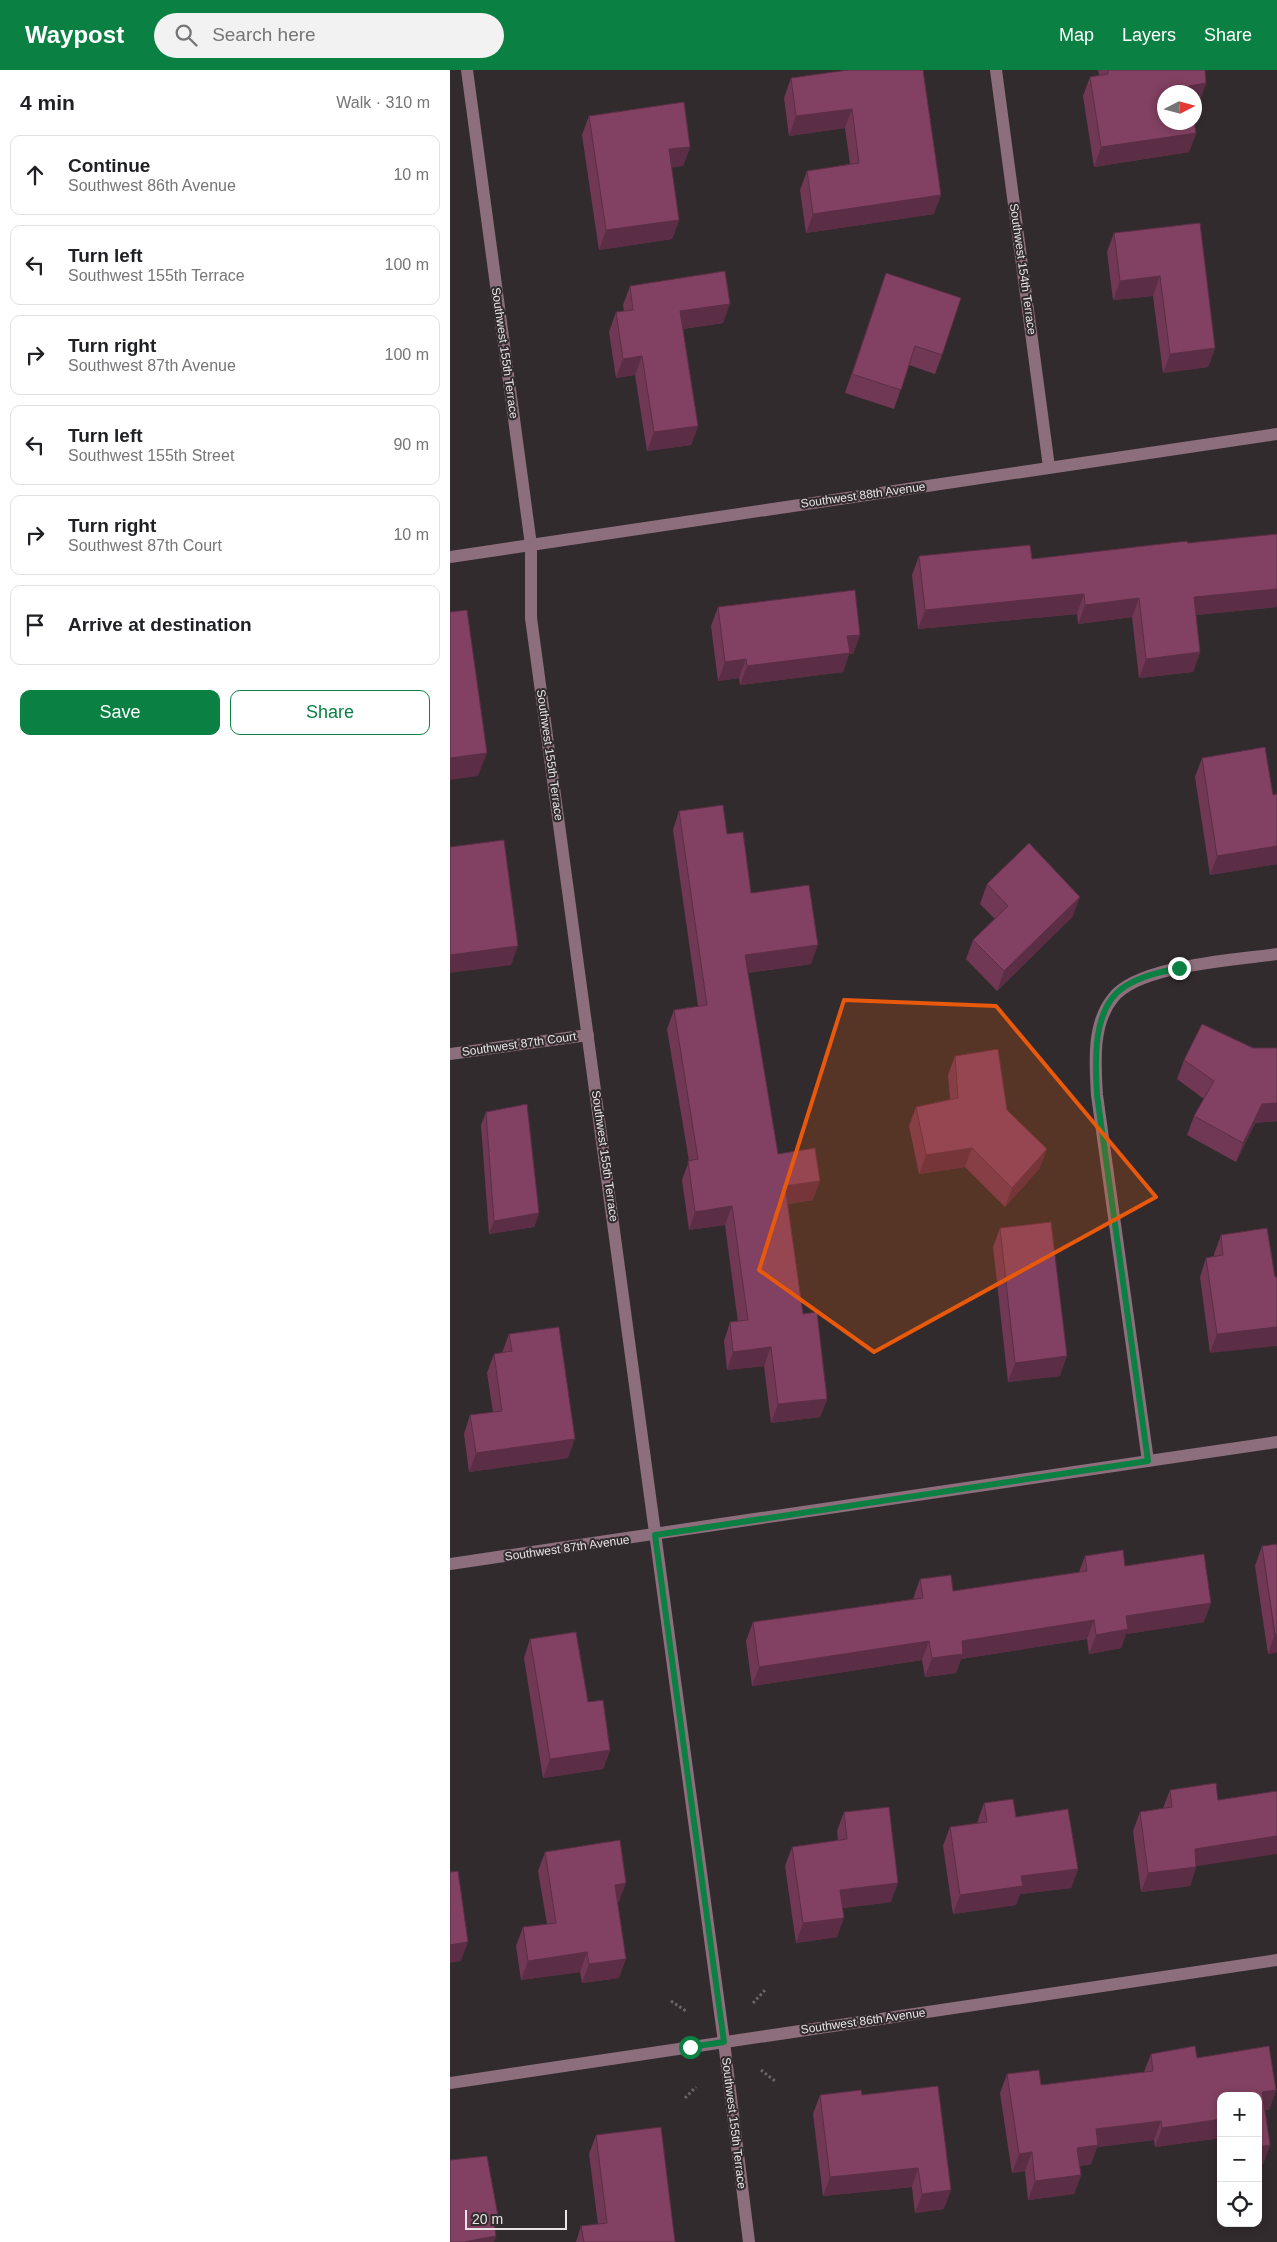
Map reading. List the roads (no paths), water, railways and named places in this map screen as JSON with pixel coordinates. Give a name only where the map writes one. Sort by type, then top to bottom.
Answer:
[{"type":"street","name":"Southwest 155th Terrace","points":[[467,70],[531,545],[531,618],[724,2042],[749,2242]]},
{"type":"street","name":"Southwest 154th Terrace","points":[[996,70],[1049,468]]},
{"type":"street","name":"Southwest 88th Avenue","points":[[450,557],[1277,434]]},
{"type":"street","points":[[1148,1461],[1097,1095],[1095,1068],[1097,1041],[1103,1017],[1112,998],[1131,983],[1160,972],[1277,954]]},
{"type":"street","name":"Southwest 87th Court","points":[[450,1054],[588,1034]]},
{"type":"street","name":"Southwest 87th Avenue","points":[[450,1564],[1277,1442]]},
{"type":"street","name":"Southwest 86th Avenue","points":[[450,2082],[1277,1960]]}]
